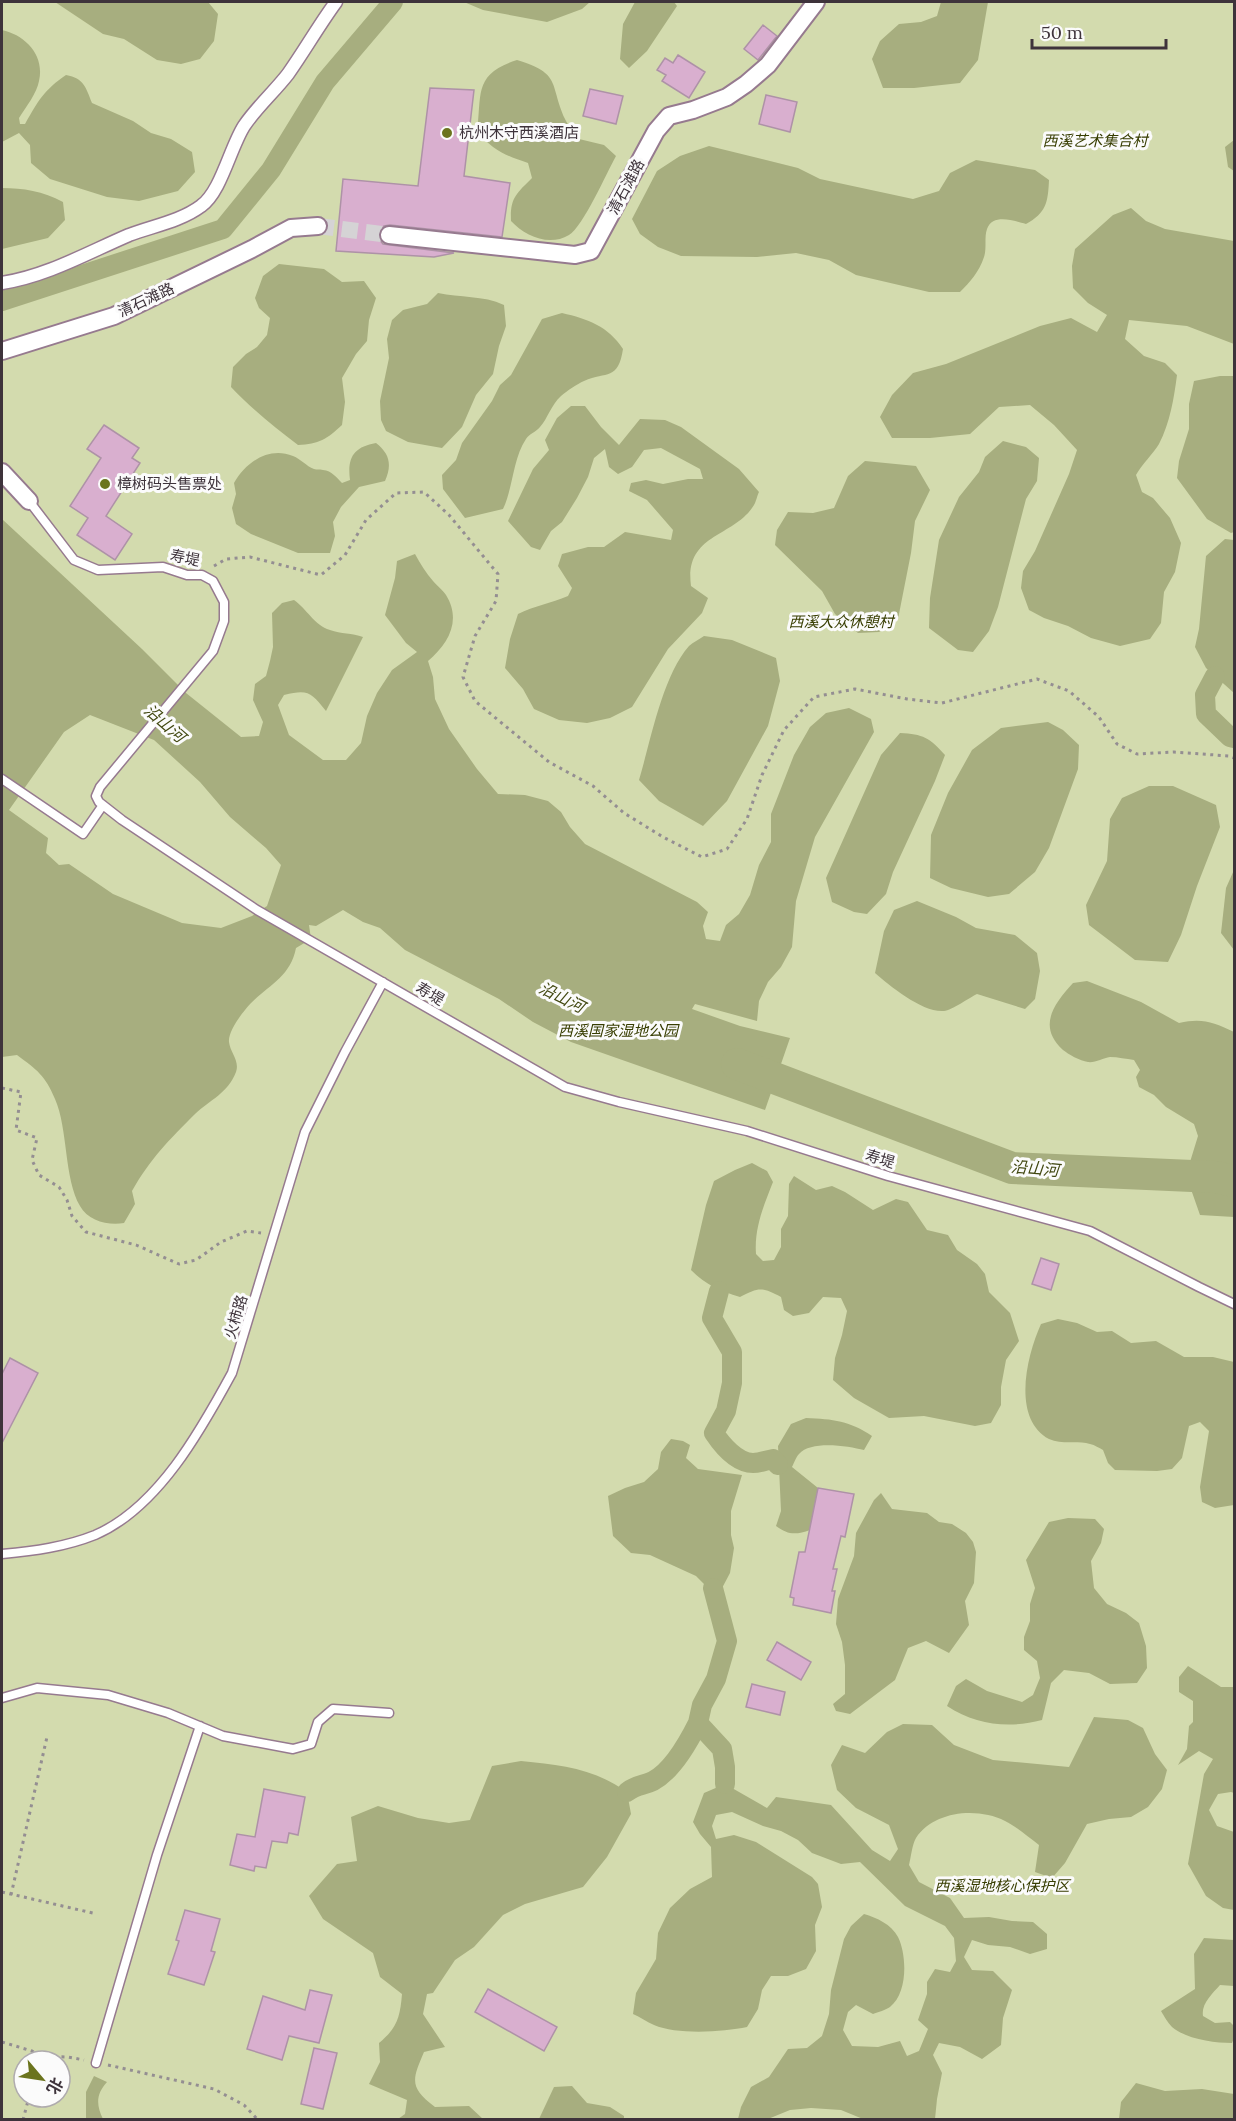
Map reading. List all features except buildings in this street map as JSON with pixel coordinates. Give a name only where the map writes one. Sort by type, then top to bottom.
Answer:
[{"type":"street","points":[[2,283],[24,280],[53,269],[131,235],[172,221],[202,206],[221,180],[230,154],[244,126],[287,75],[336,2]]},
{"type":"street","name":"清石滩路","points":[[389,235],[575,255],[591,251],[656,131],[669,116],[727,97],[746,84],[768,65],[816,2]]},
{"type":"street","name":"清石滩路","points":[[2,351],[114,316],[291,228],[318,226]]},
{"type":"street","points":[[2,472],[29,501]]},
{"type":"lane","name":"寿堤","points":[[29,501],[74,560],[98,570],[163,567],[187,575],[202,574],[213,580],[224,602],[224,621],[213,651],[96,795],[99,802],[122,820],[258,910],[565,1087],[619,1102],[747,1131],[888,1176],[1090,1231],[1234,1304]]},
{"type":"lane","points":[[2,779],[83,834],[103,805]]},
{"type":"lane","name":"火柿路","points":[[2,1554],[49,1549],[96,1534],[132,1513],[164,1480],[212,1409],[232,1373],[305,1132],[383,982]]},
{"type":"lane","points":[[2,1698],[37,1688],[108,1695],[168,1713],[223,1736],[293,1749],[311,1744],[318,1722],[333,1708],[390,1713]]},
{"type":"lane","points":[[96,2062],[156,1855],[200,1726]]},
{"type":"path","points":[[202,574],[226,559],[250,557],[321,576],[345,555],[366,520],[396,493],[424,492],[449,515],[498,574],[496,601],[475,636],[464,677],[475,701],[549,762],[593,786],[624,813],[702,857],[727,849],[747,819],[762,775],[784,730],[814,697],[855,689],[942,703],[1037,678],[1069,691],[1099,717],[1117,744],[1137,754],[1174,752],[1234,758]]},
{"type":"path","points":[[2,1088],[21,1092],[16,1130],[37,1138],[32,1160],[39,1175],[59,1186],[72,1216],[86,1232],[136,1245],[179,1264],[196,1260],[220,1242],[247,1231],[274,1235]]},
{"type":"path","points":[[11,1895],[47,1737]]},
{"type":"path","points":[[2,1892],[97,1914]]},
{"type":"path","points":[[2,2042],[25,2049]]},
{"type":"path","points":[[72,2058],[214,2089],[244,2105],[258,2120]]},
{"type":"green space","name":"西溪国家湿地公园","points":[[2,2],[1234,2],[1234,2119],[2,2120]]},
{"type":"water","points":[[55,2],[208,2],[218,14],[214,41],[200,59],[181,64],[157,60],[124,39],[103,34]]},
{"type":"water","points":[[464,2],[590,2],[582,9],[547,22],[483,10]]},
{"type":"water","points":[[635,2],[674,2],[677,6],[647,51],[629,68],[620,59],[623,24]]},
{"type":"water","points":[[941,2],[988,2],[978,60],[960,83],[914,88],[883,88],[872,59],[880,41],[899,24],[921,22],[937,16]]},
{"type":"water","points":[[2,30],[25,41],[39,63],[38,86],[19,118],[20,124],[25,124],[38,102],[52,86],[66,75],[72,76],[84,84],[92,103],[133,121],[151,133],[171,139],[192,152],[195,172],[178,191],[139,201],[107,197],[50,179],[31,163],[30,145],[19,133],[2,142]]},
{"type":"water","points":[[517,60],[548,75],[555,88],[566,122],[579,139],[604,145],[616,156],[575,230],[569,235],[553,240],[530,235],[511,221],[515,197],[532,178],[528,163],[500,152],[477,132],[480,96],[486,79],[493,72]]},
{"type":"water","points":[[1234,140],[1234,171],[1228,167],[1225,147]]},
{"type":"water","points":[[709,146],[798,168],[820,179],[913,199],[939,191],[950,173],[976,160],[1035,170],[1049,180],[1048,195],[1042,211],[1026,224],[1004,219],[990,224],[986,232],[985,254],[982,262],[974,276],[960,292],[929,292],[856,275],[829,260],[796,253],[757,257],[681,256],[658,247],[640,234],[632,219],[657,171],[680,156]]},
{"type":"water","points":[[2,188],[33,191],[63,202],[65,220],[48,238],[2,249]]},
{"type":"water","points":[[1131,208],[1146,221],[1165,229],[1234,241],[1234,344],[1187,326],[1129,320],[1125,339],[1144,356],[1165,363],[1177,375],[1171,410],[1163,436],[1157,448],[1136,475],[1142,492],[1153,498],[1170,518],[1181,543],[1175,572],[1164,592],[1161,623],[1150,639],[1120,646],[1091,638],[1029,610],[1021,588],[1023,571],[1035,551],[1069,474],[1077,450],[1054,425],[1030,405],[999,407],[970,434],[930,438],[892,438],[880,417],[892,395],[913,373],[946,364],[1040,326],[1071,318],[1097,332],[1107,315],[1088,303],[1073,288],[1072,266],[1075,249],[1113,215]]},
{"type":"water","points":[[279,264],[324,269],[342,282],[364,281],[376,298],[369,320],[367,341],[356,354],[342,378],[345,402],[342,425],[327,437],[312,443],[298,445],[231,387],[233,367],[257,347],[267,335],[270,318],[259,308],[255,298],[263,276]]},
{"type":"water","points":[[438,293],[488,300],[504,305],[506,326],[493,374],[476,395],[462,427],[442,448],[408,442],[386,431],[381,420],[380,401],[389,358],[387,339],[392,320],[403,310],[427,304]]},
{"type":"water","points":[[562,313],[589,321],[611,335],[623,349],[618,366],[615,371],[584,381],[566,392],[552,407],[538,429],[527,437],[516,464],[503,509],[465,518],[443,489],[442,475],[456,460],[462,443],[492,401],[500,385],[511,375],[542,319]]},
{"type":"water","points":[[1234,376],[1234,532],[1231,533],[1207,519],[1177,478],[1179,461],[1189,429],[1189,404],[1194,381]]},
{"type":"water","points":[[571,406],[585,406],[619,445],[640,419],[665,420],[681,427],[739,469],[759,492],[754,505],[745,516],[712,538],[695,556],[691,569],[691,586],[708,598],[702,613],[668,649],[632,707],[610,718],[587,723],[559,720],[534,709],[523,689],[505,668],[510,639],[518,614],[568,596],[572,588],[558,566],[562,554],[588,547],[604,547],[625,532],[671,540],[673,530],[647,500],[629,491],[631,483],[646,480],[663,484],[688,479],[703,479],[700,469],[661,448],[644,450],[632,467],[618,474],[609,467],[605,449],[594,458],[588,477],[562,522],[551,531],[540,550],[531,547],[508,521],[533,469],[549,450],[545,440],[557,418]]},
{"type":"water","points":[[1003,441],[1026,447],[1039,458],[1037,481],[1026,499],[998,607],[989,631],[973,652],[958,650],[929,628],[930,598],[939,540],[959,497],[979,472],[985,457]]},
{"type":"water","points":[[376,443],[384,451],[388,460],[389,470],[385,481],[359,487],[341,507],[333,522],[335,536],[330,553],[298,553],[251,534],[236,524],[232,508],[236,494],[234,483],[245,469],[259,458],[284,453],[314,469],[329,472],[342,483],[350,480],[351,459],[357,450]]},
{"type":"water","points":[[865,461],[916,466],[930,490],[915,521],[898,619],[879,632],[858,633],[835,614],[822,591],[775,545],[777,530],[788,512],[813,513],[834,508],[848,476]]},
{"type":"water","points":[[2,519],[186,693],[241,737],[259,736],[263,722],[253,700],[255,684],[266,676],[273,647],[272,613],[282,603],[294,600],[324,628],[363,637],[326,711],[312,696],[304,692],[284,695],[278,705],[289,735],[323,760],[346,760],[361,743],[367,716],[377,693],[392,670],[417,652],[406,643],[385,615],[397,561],[415,554],[428,575],[446,595],[453,614],[453,623],[447,640],[428,661],[433,677],[435,699],[449,729],[477,769],[498,794],[525,795],[548,801],[561,812],[585,844],[697,902],[708,912],[703,926],[706,939],[720,941],[726,925],[739,914],[750,895],[759,865],[771,842],[771,814],[794,755],[810,727],[826,713],[849,708],[871,719],[874,732],[815,837],[796,901],[792,947],[781,967],[768,982],[759,1001],[757,1021],[695,1004],[692,1009],[740,1026],[790,1038],[765,1110],[571,1042],[533,1022],[499,999],[405,950],[380,928],[363,922],[343,910],[316,926],[309,925],[311,939],[296,948],[293,959],[282,976],[252,1002],[240,1017],[229,1038],[237,1064],[233,1079],[168,1141],[153,1159],[132,1191],[135,1204],[124,1223],[112,1224],[93,1219],[80,1206],[71,1182],[59,1111],[48,1084],[40,1074],[17,1055],[2,1057]],"holes":[[[90,715],[154,740],[200,782],[230,817],[266,848],[281,865],[267,906],[252,916],[221,928],[182,923],[113,894],[69,864],[59,865],[46,853],[48,838],[9,810],[64,732]]]},
{"type":"water","points":[[1225,539],[1234,540],[1234,693],[1206,668],[1195,647],[1199,629],[1206,556]]},
{"type":"water","points":[[704,636],[732,640],[776,658],[780,681],[768,726],[727,801],[703,826],[659,801],[639,780],[658,710],[671,674],[689,646]]},
{"type":"water","points":[[1048,722],[1063,730],[1079,745],[1078,769],[1049,848],[1035,872],[1009,894],[988,897],[951,888],[930,878],[931,835],[948,793],[972,750],[1001,728]]},
{"type":"water","points":[[900,733],[915,734],[926,738],[945,755],[893,872],[886,894],[867,914],[854,912],[832,902],[826,878],[881,755]]},
{"type":"water","points":[[1149,786],[1173,786],[1216,805],[1220,827],[1181,935],[1168,962],[1135,960],[1089,925],[1086,905],[1107,861],[1110,819],[1122,798]]},
{"type":"water","points":[[1234,870],[1234,950],[1221,933],[1226,888]]},
{"type":"water","points":[[917,901],[976,928],[1015,935],[1037,953],[1040,971],[1035,999],[1025,1009],[977,994],[947,1010],[936,1010],[926,1008],[907,998],[881,978],[875,973],[884,931],[894,910]]},
{"type":"water","points":[[1087,981],[1141,1002],[1179,1023],[1207,1022],[1234,1032],[1234,1217],[1200,1215],[1186,1175],[1198,1136],[1194,1124],[1139,1087],[1136,1077],[1140,1070],[1134,1060],[1110,1057],[1088,1062],[1065,1052],[1055,1041],[1050,1024],[1055,1007],[1073,983]]},
{"type":"water","points":[[752,1163],[767,1171],[773,1182],[760,1217],[757,1235],[756,1254],[763,1261],[774,1260],[781,1247],[781,1229],[788,1216],[789,1184],[794,1176],[816,1190],[832,1186],[873,1210],[896,1199],[908,1202],[927,1230],[948,1235],[957,1250],[977,1264],[985,1274],[989,1292],[1010,1313],[1019,1341],[1006,1360],[1001,1387],[1001,1405],[991,1423],[975,1426],[924,1416],[889,1418],[854,1398],[833,1380],[835,1358],[847,1311],[841,1298],[823,1297],[809,1313],[793,1316],[784,1310],[781,1297],[775,1294],[760,1290],[740,1297],[714,1287],[691,1270],[714,1181]]},
{"type":"water","points":[[1058,1319],[1077,1323],[1097,1332],[1112,1331],[1131,1343],[1156,1341],[1184,1357],[1213,1357],[1234,1362],[1234,1505],[1215,1508],[1202,1502],[1200,1487],[1209,1431],[1200,1422],[1189,1426],[1182,1458],[1172,1469],[1157,1471],[1115,1470],[1108,1463],[1103,1450],[1092,1444],[1054,1441],[1037,1429],[1030,1417],[1026,1402],[1027,1368],[1041,1324]]},
{"type":"water","points":[[806,1418],[841,1422],[872,1436],[864,1450],[821,1446],[812,1447],[798,1455],[792,1467],[818,1488],[810,1530],[792,1533],[776,1526],[781,1511],[778,1446],[791,1424]]},
{"type":"water","points":[[671,1439],[690,1445],[686,1458],[698,1469],[742,1475],[731,1511],[731,1535],[734,1548],[730,1573],[721,1590],[706,1586],[696,1576],[650,1555],[631,1553],[613,1536],[608,1496],[644,1482],[658,1469],[661,1452]]},
{"type":"water","points":[[881,1493],[892,1509],[927,1513],[939,1522],[952,1524],[966,1533],[973,1542],[976,1552],[974,1583],[965,1601],[969,1625],[949,1653],[926,1641],[908,1648],[895,1680],[850,1714],[836,1711],[833,1704],[845,1694],[845,1665],[842,1642],[836,1624],[838,1599],[854,1556],[856,1533],[874,1500]]},
{"type":"water","points":[[1068,1518],[1095,1519],[1104,1529],[1101,1543],[1091,1561],[1094,1588],[1107,1604],[1126,1613],[1139,1623],[1146,1646],[1147,1668],[1137,1683],[1110,1684],[1089,1673],[1064,1670],[1051,1683],[1042,1720],[1030,1723],[993,1724],[969,1717],[947,1706],[956,1686],[966,1679],[987,1691],[1022,1702],[1033,1695],[1040,1678],[1037,1661],[1024,1650],[1024,1637],[1030,1621],[1030,1604],[1035,1588],[1026,1560],[1049,1522]]},
{"type":"water","points":[[1188,1666],[1221,1687],[1234,1687],[1234,1793],[1218,1794],[1209,1810],[1217,1826],[1234,1832],[1234,1910],[1223,1908],[1206,1896],[1188,1864],[1204,1774],[1213,1759],[1199,1751],[1178,1765],[1187,1749],[1189,1726],[1193,1722],[1193,1701],[1179,1692],[1179,1677]]},
{"type":"water","points":[[1094,1717],[1128,1720],[1143,1728],[1155,1754],[1167,1770],[1162,1789],[1148,1807],[1131,1817],[1087,1824],[1065,1863],[1052,1878],[1035,1872],[1039,1845],[1014,1826],[994,1817],[969,1813],[945,1817],[924,1829],[916,1838],[909,1865],[919,1882],[950,1898],[964,1918],[989,1917],[1033,1922],[1047,1934],[1047,1949],[1030,1954],[1010,1947],[988,1945],[972,1940],[964,1957],[972,1970],[993,1971],[1012,1990],[1003,2018],[1001,2045],[982,2059],[960,2047],[939,2043],[933,2055],[942,2073],[935,2119],[863,2119],[841,2110],[811,2108],[790,2110],[768,2119],[738,2119],[751,2087],[769,2077],[788,2049],[807,2048],[822,2036],[829,2014],[831,1990],[844,1939],[851,1926],[864,1914],[883,1922],[895,1932],[903,1954],[904,1973],[900,1993],[890,2007],[873,2014],[856,2005],[848,2012],[843,2030],[852,2046],[878,2047],[900,2041],[907,2056],[919,2051],[928,2029],[918,2020],[927,1994],[927,1982],[935,1969],[950,1972],[956,1961],[954,1938],[945,1926],[905,1906],[860,1862],[841,1864],[812,1853],[798,1840],[781,1831],[763,1826],[732,1812],[716,1815],[712,1826],[716,1839],[734,1835],[756,1842],[812,1877],[818,1884],[822,1907],[815,1925],[816,1951],[806,1969],[788,1976],[771,1976],[762,1990],[758,2009],[747,2027],[713,2031],[675,2030],[654,2025],[633,2014],[636,1993],[656,1959],[658,1933],[670,1908],[690,1889],[712,1877],[711,1847],[693,1822],[704,1793],[725,1784],[767,1808],[776,1797],[831,1805],[872,1850],[890,1861],[898,1849],[889,1825],[856,1808],[837,1790],[831,1765],[842,1745],[865,1753],[887,1732],[903,1724],[932,1725],[954,1745],[993,1760],[1069,1767]]},
{"type":"water","points":[[521,1761],[563,1766],[602,1778],[627,1792],[631,1814],[607,1857],[583,1887],[525,1904],[503,1915],[474,1947],[455,1960],[433,1993],[427,1994],[423,2014],[445,2047],[424,2052],[415,2076],[417,2088],[435,2107],[469,2106],[483,2119],[398,2119],[405,2114],[407,2100],[369,2084],[380,2062],[379,2043],[397,2022],[402,1994],[380,1977],[373,1953],[323,1919],[309,1896],[337,1864],[357,1861],[351,1817],[378,1806],[418,1818],[449,1823],[470,1820],[492,1766]]},
{"type":"water","points":[[1204,1938],[1234,1940],[1234,1986],[1220,1985],[1208,1999],[1203,2012],[1203,2016],[1215,2023],[1230,2022],[1234,2026],[1232,2043],[1209,2041],[1185,2035],[1172,2027],[1161,2011],[1195,1989],[1194,1954]]},
{"type":"water","points":[[94,2076],[107,2082],[98,2100],[103,2119],[86,2119],[86,2092]]},
{"type":"water","points":[[1136,2083],[1165,2091],[1202,2089],[1234,2094],[1234,2119],[1119,2119],[1121,2102]]},
{"type":"water","points":[[572,2086],[587,2103],[610,2107],[624,2116],[624,2119],[539,2119],[554,2087]]},
{"type":"waterway","points":[[2,301],[223,229],[271,170],[325,82],[393,2]]},
{"type":"waterway","points":[[1215,676],[1205,695],[1206,714],[1230,737],[1234,738]]},
{"type":"waterway","name":"沿山河","points":[[737,1064],[1012,1168],[1215,1177],[1234,1181]]},
{"type":"waterway","points":[[719,1291],[712,1318],[732,1352],[732,1383],[726,1411],[714,1433],[726,1448],[741,1460],[753,1463],[773,1459],[778,1465]]},
{"type":"waterway","points":[[713,1588],[727,1641],[716,1679],[702,1705],[698,1723],[722,1749],[725,1784]]},
{"type":"waterway","points":[[627,1792],[653,1781],[667,1770],[685,1747],[698,1723]]},
{"type":"tunnel","points":[[318,226],[389,235]]},
{"type":"place","name":"杭州木守西溪酒店","points":[[447,133]]},
{"type":"place","name":"樟树码头售票处","points":[[105,484]]},
{"type":"park label","name":"西溪艺术集合村","points":[[1095,141]]},
{"type":"park label","name":"西溪大众休憩村","points":[[841,622]]},
{"type":"park label","name":"西溪湿地核心保护区","points":[[1002,1886]]}]
